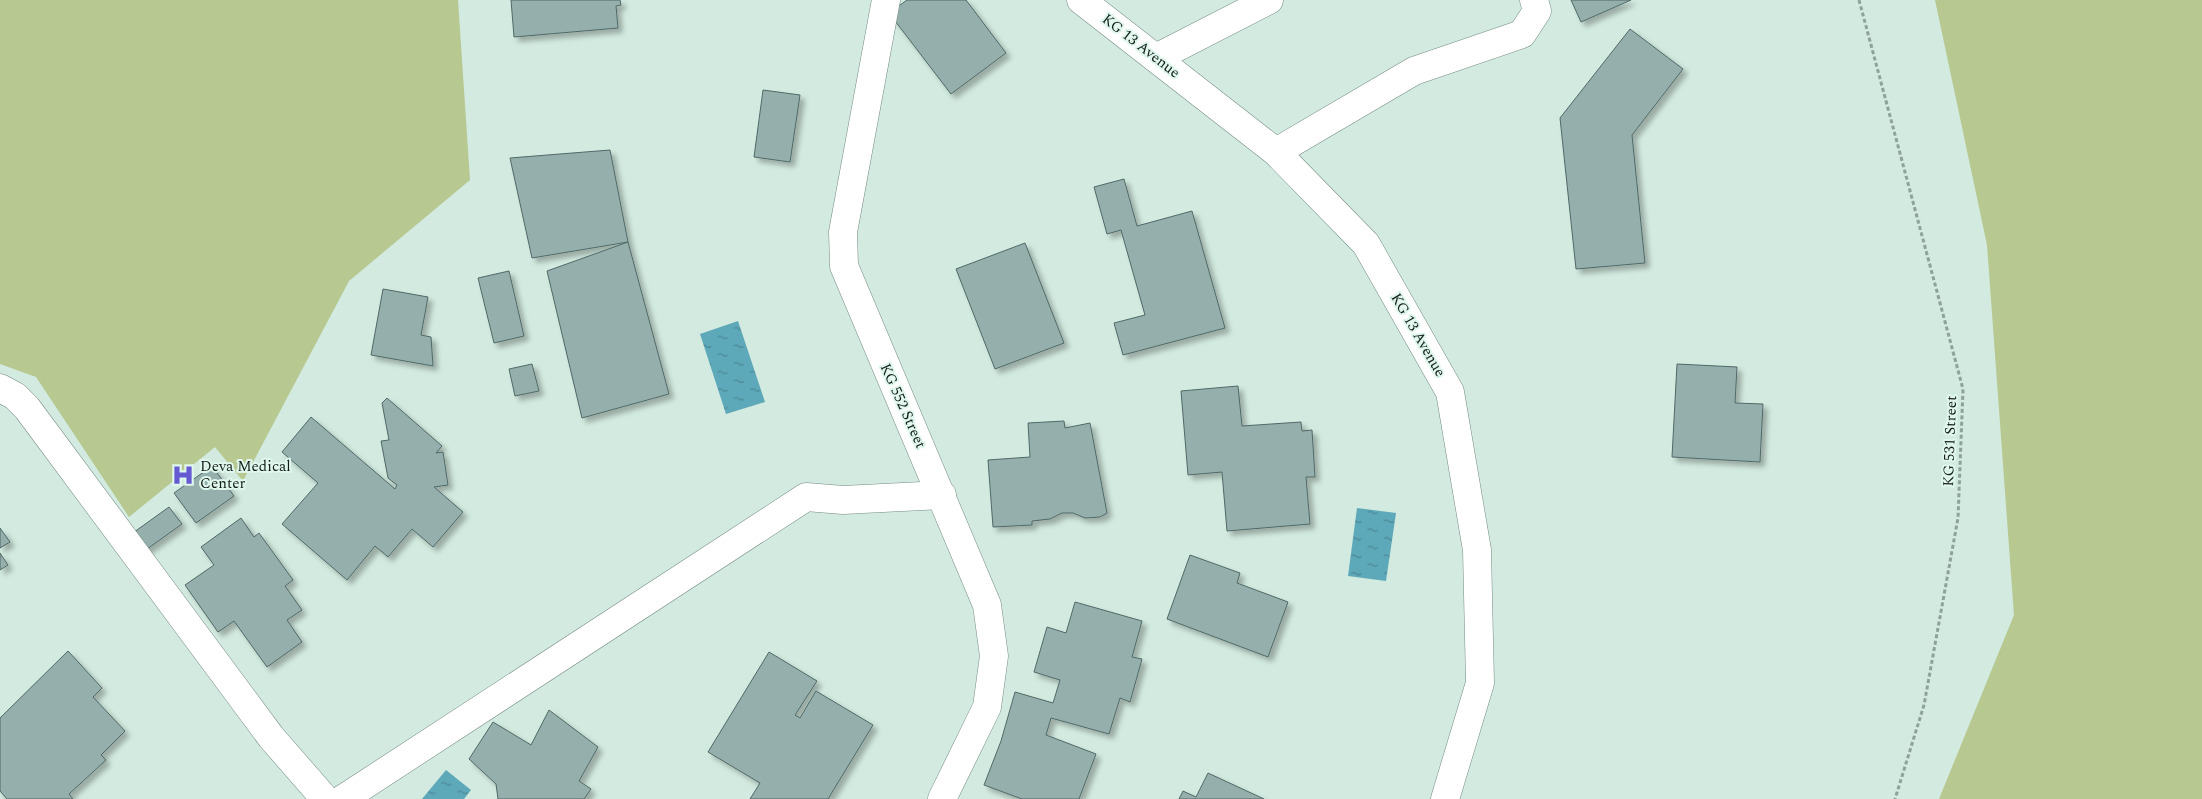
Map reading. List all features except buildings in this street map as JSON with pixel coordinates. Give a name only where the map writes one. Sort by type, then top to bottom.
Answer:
[{"type":"street","name":"KG 552 Street","points":[[886,0],[843,232],[844,266],[987,605],[994,656],[987,707],[942,799]]},
{"type":"street","name":"KG 13 Avenue","points":[[1081,0],[1276,152],[1366,244],[1450,392],[1477,550],[1480,683],[1445,799]]},
{"type":"street","points":[[1156,58],[1270,0]]},
{"type":"street","points":[[1276,152],[1414,71],[1522,34],[1537,11],[1534,0]]},
{"type":"street","points":[[0,388],[15,396],[27,408],[272,737],[325,799]]},
{"type":"street","points":[[343,799],[806,497],[843,500],[942,495]]},
{"type":"path","name":"KG 531 Street","points":[[1859,0],[1963,389],[1958,518],[1924,705],[1895,799]]},
{"type":"green space","points":[[0,0],[458,0],[470,180],[349,281],[243,481],[215,447],[129,517],[36,377],[0,364]]},
{"type":"green space","points":[[1935,0],[2202,0],[2202,799],[1939,799],[2014,615],[1987,245]]},
{"type":"water","points":[[738,321],[765,402],[726,414],[700,334]]},
{"type":"water","points":[[1357,508],[1396,513],[1386,581],[1348,576]]},
{"type":"water","points":[[446,770],[471,790],[464,799],[422,799]]},
{"type":"place","name":"Deva Medical Center","points":[[183,475]]}]
